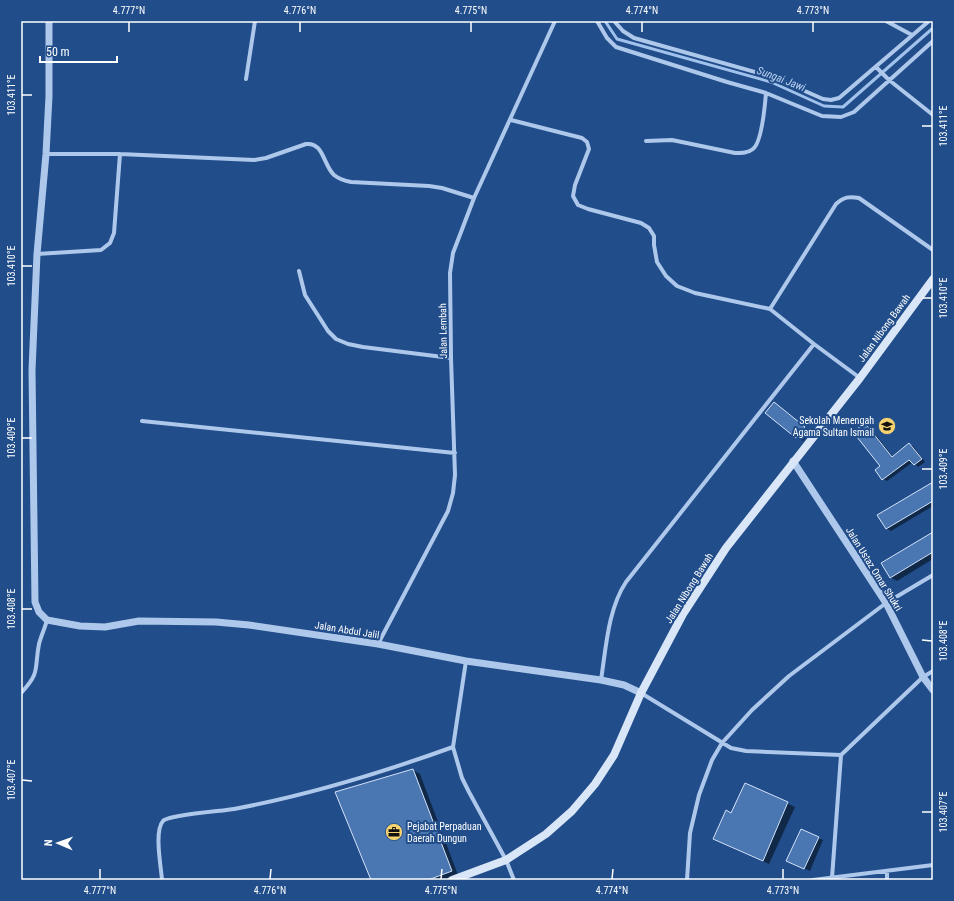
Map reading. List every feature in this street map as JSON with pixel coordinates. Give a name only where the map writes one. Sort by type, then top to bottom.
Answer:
[{"type":"main road","name":"Jalan Nibong Bawah","points":[[452,880],[506,860],[551,830],[572,811],[595,784],[614,755],[641,693],[683,614],[706,577],[726,548],[793,461],[860,378],[933,279]]},
{"type":"street","points":[[21,693],[36,674],[39,644],[47,620],[39,612],[35,602],[32,370],[37,254],[50,96],[49,21]]},
{"type":"street","points":[[246,79],[255,21]]},
{"type":"street","name":"Jalan Lembah","points":[[378,644],[448,510],[453,493],[455,453],[451,358],[450,273],[453,253],[474,198],[555,21]]},
{"type":"street","points":[[597,21],[607,38],[616,47],[766,93],[822,116],[841,117],[854,112],[888,78],[933,41]]},
{"type":"street","points":[[614,21],[622,31],[634,38],[773,77],[823,99],[832,100],[839,98],[878,68],[912,35],[929,21]]},
{"type":"street","points":[[886,21],[912,35]]},
{"type":"street","points":[[878,68],[933,115]]},
{"type":"street","points":[[646,141],[672,140],[746,153],[754,148],[759,141],[766,93]]},
{"type":"street","points":[[511,120],[582,138],[587,142],[590,150],[575,185],[574,196],[578,205],[641,223],[649,228],[654,236],[657,262],[666,276],[677,286],[695,293],[770,309],[860,378]]},
{"type":"street","points":[[46,154],[120,154],[254,160],[266,158],[306,144],[312,144],[318,148],[333,174],[340,180],[351,182],[429,186],[442,188],[474,198]]},
{"type":"street","points":[[37,254],[101,250],[110,243],[114,233],[120,154]]},
{"type":"street","points":[[770,309],[836,204],[842,198],[850,196],[859,198],[933,250]]},
{"type":"street","points":[[298,271],[305,294],[328,331],[336,339],[348,344],[363,347],[451,358]]},
{"type":"street","points":[[601,680],[612,615],[619,593],[626,582],[814,344]]},
{"type":"street","points":[[142,421],[455,453]]},
{"type":"street","name":"Jalan Ustaz Omar Shukri","points":[[793,461],[886,604],[923,677],[933,690]]},
{"type":"street","points":[[687,880],[690,833],[699,795],[712,760],[722,743],[752,710],[790,676],[886,604],[933,575]]},
{"type":"street","name":"Jalan Abdul Jalil","points":[[47,620],[80,626],[105,627],[139,621],[216,622],[249,625],[378,644],[466,661],[601,680],[624,685],[641,693]]},
{"type":"street","points":[[466,661],[453,747],[462,778],[506,860],[514,880]]},
{"type":"street","points":[[832,878],[841,754],[923,677],[933,671]]},
{"type":"street","points":[[641,693],[731,748],[841,754]]},
{"type":"street","points":[[162,880],[159,827],[164,819],[173,816],[217,812],[256,805],[322,790],[453,747]]},
{"type":"street","points":[[813,880],[933,865]]},
{"type":"street","points":[[887,871],[887,880]]},
{"type":"building","points":[[774,402],[805,427],[796,438],[765,413]]},
{"type":"building","points":[[865,423],[892,457],[909,443],[922,459],[914,465],[909,460],[882,480],[875,470],[880,466],[853,432]]},
{"type":"building","points":[[933,482],[933,501],[886,529],[877,515]]},
{"type":"building","points":[[933,532],[933,552],[890,578],[881,563]]},
{"type":"building","name":"Pejabat Perpaduan Daerah Dungun","points":[[413,769],[452,871],[428,880],[371,880],[335,792]]},
{"type":"building","points":[[745,783],[788,802],[763,861],[713,839],[726,810],[731,813]]},
{"type":"building","points":[[801,829],[819,837],[804,869],[786,861]]},
{"type":"waterway","name":"Sungai Jawi","points":[[605,21],[617,39],[771,82],[824,106],[843,107],[933,28]]},
{"type":"place","name":"Sekolah Menengah Agama Sultan Ismail","points":[[887,426]]},
{"type":"place","name":"Pejabat Perpaduan Daerah Dungun","points":[[394,832]]}]
